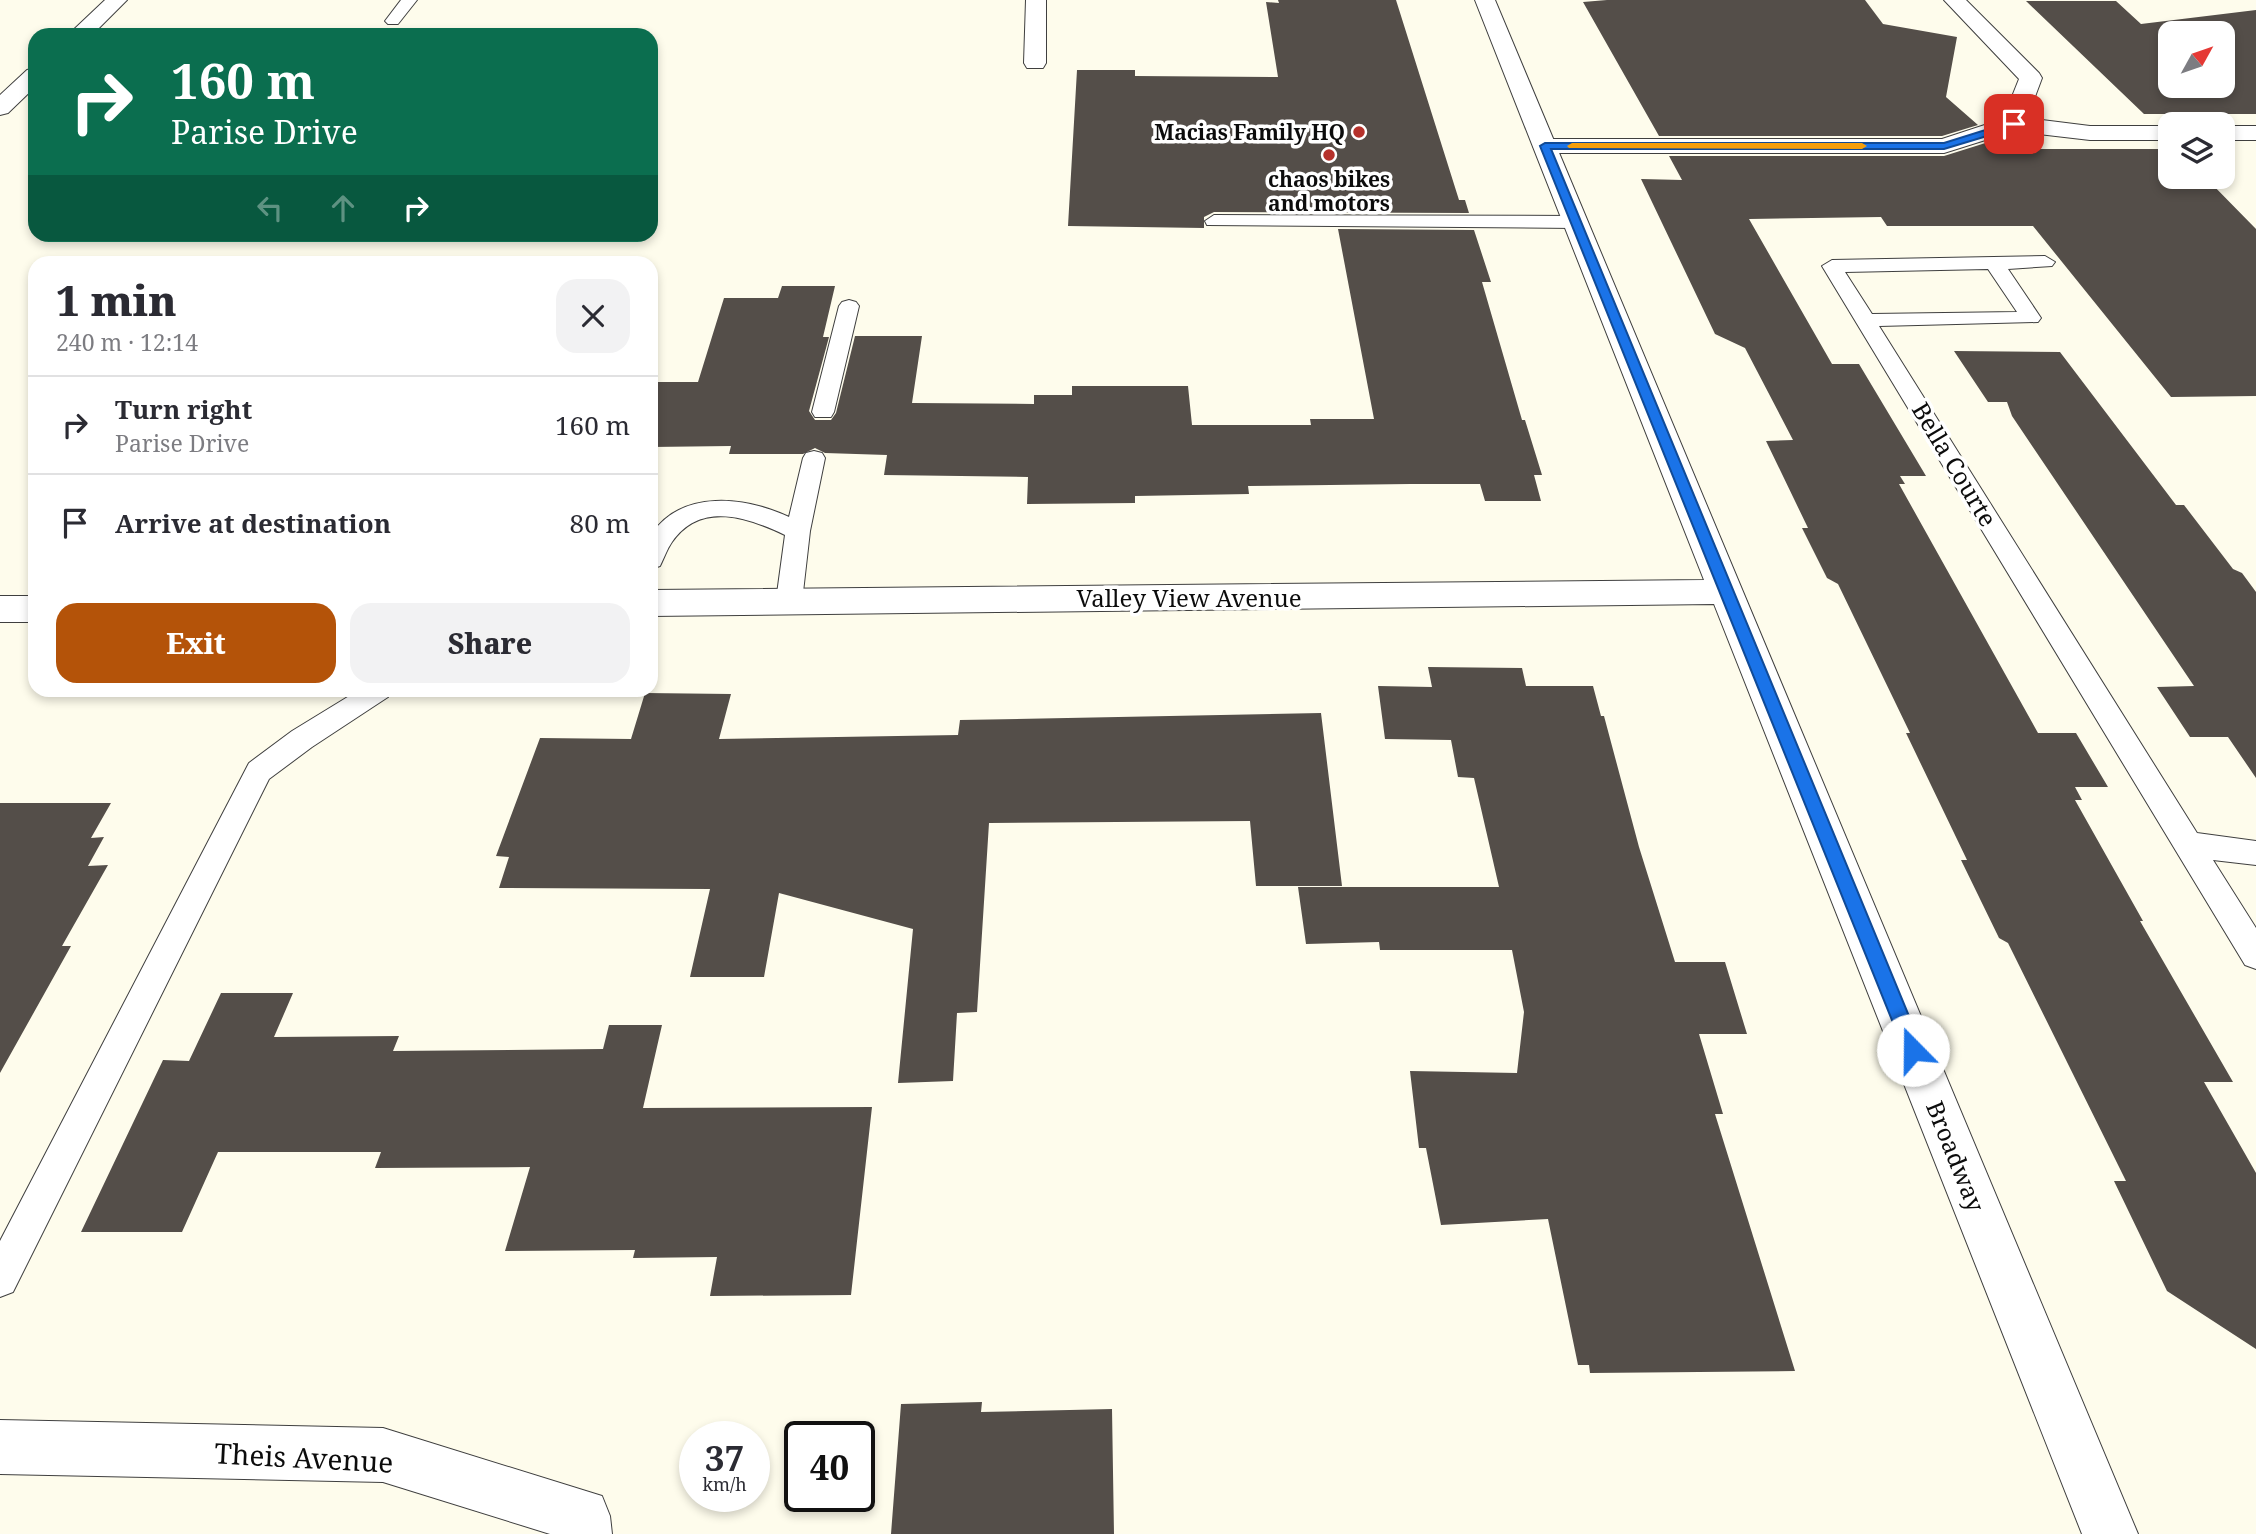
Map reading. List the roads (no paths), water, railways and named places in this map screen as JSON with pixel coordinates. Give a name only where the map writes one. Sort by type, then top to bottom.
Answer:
[{"type":"street","points":[[87,28],[117,0]]},
{"type":"street","points":[[1035,0],[1035,63]]},
{"type":"street","name":"Broadway","points":[[1485,0],[2110,1534]]},
{"type":"street","points":[[1954,0],[2031,78],[2014,124]]},
{"type":"street","points":[[0,108],[28,82]]},
{"type":"street","points":[[1545,146],[1944,146],[2014,124],[2090,133],[2158,133]]},
{"type":"street","points":[[2235,133],[2256,133]]},
{"type":"street","name":"Valley View Avenue","points":[[658,603],[1728,592]]},
{"type":"street","points":[[0,609],[28,609]]},
{"type":"street","name":"Theis Avenue","points":[[0,1447],[383,1455],[582,1516],[584,1534]]},
{"type":"lane","points":[[393,21],[410,0]]},
{"type":"lane","points":[[1214,221],[1576,222]]},
{"type":"lane","name":"Bella Courte","points":[[2045,262],[1832,265],[2256,955]]},
{"type":"lane","points":[[1866,320],[2031,318],[1994,263]]},
{"type":"lane","points":[[823,412],[849,306]]},
{"type":"lane","points":[[789,601],[798,531],[814,458]]},
{"type":"lane","points":[[658,546],[662,537],[680,520],[709,509],[750,510],[798,531]]},
{"type":"lane","points":[[0,1279],[259,771],[302,738],[368,697]]},
{"type":"lane","points":[[2188,844],[2256,853]]},
{"type":"place","name":"Macias Family HQ","points":[[1359,132]]},
{"type":"place","name":"chaos bikes and motors","points":[[1329,155]]}]
